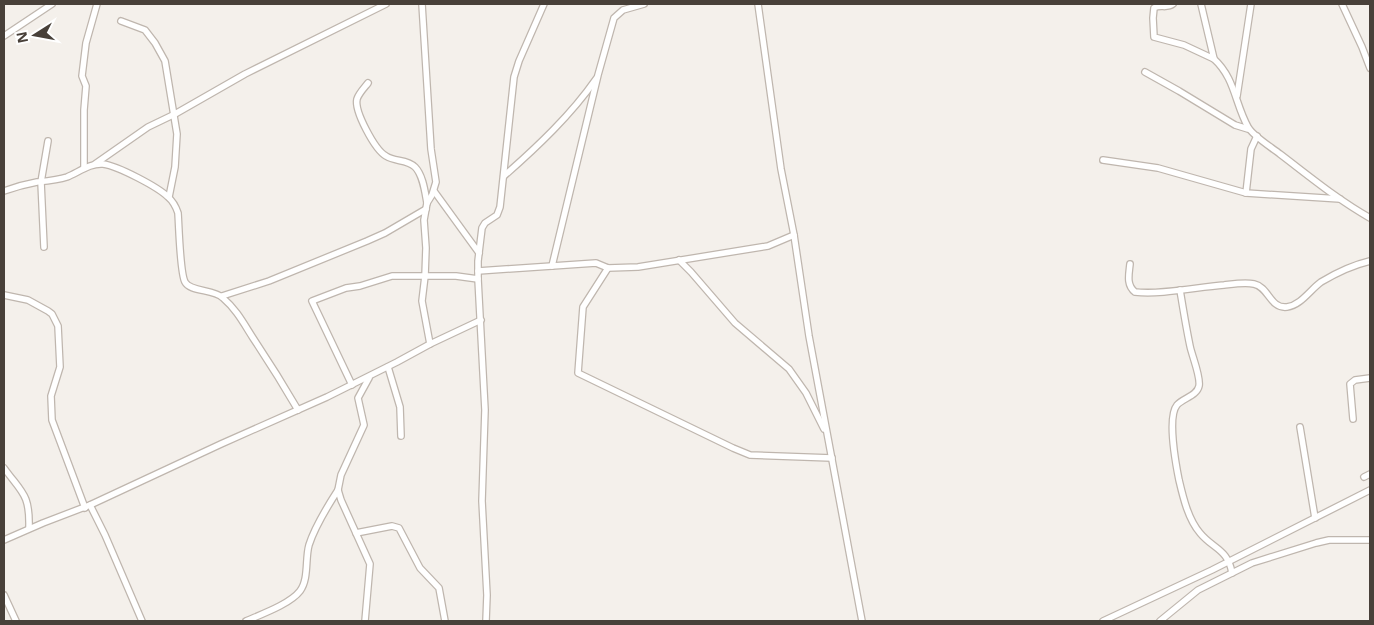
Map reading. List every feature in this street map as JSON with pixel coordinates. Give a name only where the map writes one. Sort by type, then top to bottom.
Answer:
[{"type":"street","points":[[4,36],[52,4]]},
{"type":"street","points":[[84,168],[86,86],[82,76],[86,43],[97,4]]},
{"type":"street","points":[[93,165],[148,127],[175,114],[245,74],[386,4]]},
{"type":"street","points":[[422,4],[431,149],[436,182],[424,220],[426,248],[422,301],[430,344]]},
{"type":"street","points":[[486,621],[482,501],[485,410],[478,279],[479,253],[482,228],[485,223],[494,218],[499,212],[514,77],[544,4]]},
{"type":"street","points":[[552,266],[598,75],[614,18],[623,10],[644,4]]},
{"type":"street","points":[[757,4],[809,336],[862,621]]},
{"type":"street","points":[[1173,4],[1154,8],[1152,18],[1154,37],[1191,48],[1214,59],[1221,66],[1237,96],[1248,129]]},
{"type":"street","points":[[1201,4],[1214,59]]},
{"type":"street","points":[[1237,96],[1252,4]]},
{"type":"street","points":[[1342,4],[1370,68]]},
{"type":"street","points":[[121,21],[145,30],[165,61],[177,134],[176,167],[169,198]]},
{"type":"street","points":[[1145,72],[1179,90],[1235,125],[1248,129],[1340,199],[1370,218]]},
{"type":"street","points":[[504,176],[528,155],[578,102],[598,75]]},
{"type":"street","points":[[368,83],[358,96],[357,104],[368,133],[378,150],[388,158],[408,162],[416,167],[419,172],[427,206]]},
{"type":"street","points":[[1246,193],[1251,149],[1258,136]]},
{"type":"street","points":[[44,247],[41,182],[48,141]]},
{"type":"street","points":[[1102,160],[1158,168],[1246,193],[1340,199]]},
{"type":"street","points":[[4,191],[68,176],[84,168],[103,164],[116,168],[169,198],[175,205],[178,213],[182,270],[185,282],[190,287],[208,290],[222,296],[237,313],[298,410]]},
{"type":"street","points":[[434,191],[479,253]]},
{"type":"street","points":[[222,296],[269,281],[367,241],[385,233],[427,206]]},
{"type":"street","points":[[478,271],[596,263],[608,268],[638,267],[768,246],[794,235]]},
{"type":"street","points":[[679,260],[735,323],[789,368],[806,393],[828,437]]},
{"type":"street","points":[[1130,264],[1129,282],[1130,287],[1135,292],[1254,284],[1264,289],[1275,304],[1287,307],[1296,304],[1316,286],[1332,276],[1370,261]]},
{"type":"street","points":[[608,268],[583,307],[578,373],[750,455],[832,458]]},
{"type":"street","points":[[352,385],[312,301],[346,288],[360,286],[392,276],[478,279]]},
{"type":"street","points":[[1180,290],[1186,329],[1199,384],[1196,392],[1178,404],[1173,412],[1173,430],[1179,477],[1182,492],[1196,528],[1227,556],[1232,573]]},
{"type":"street","points":[[4,295],[28,300],[48,310],[58,326],[60,367],[51,396],[52,420],[88,507],[105,535],[142,621]]},
{"type":"street","points":[[4,540],[29,528],[88,507],[352,385],[430,344],[481,320]]},
{"type":"street","points":[[388,367],[400,408],[401,436]]},
{"type":"street","points":[[249,621],[288,601],[301,590],[304,583],[307,553],[311,538],[325,510],[338,490],[341,475],[364,425],[358,398],[370,376]]},
{"type":"street","points":[[1353,419],[1350,384],[1355,380],[1370,378]]},
{"type":"street","points":[[1300,427],[1315,518]]},
{"type":"street","points":[[4,468],[24,494],[28,510],[29,528]]},
{"type":"street","points":[[338,490],[370,564],[365,621]]},
{"type":"street","points":[[1104,621],[1229,562],[1370,490]]},
{"type":"street","points":[[356,533],[392,526],[399,528],[420,568],[439,588],[445,621]]},
{"type":"street","points":[[1160,621],[1198,590],[1265,558],[1329,540],[1370,540]]},
{"type":"street","points":[[4,595],[16,621]]}]
